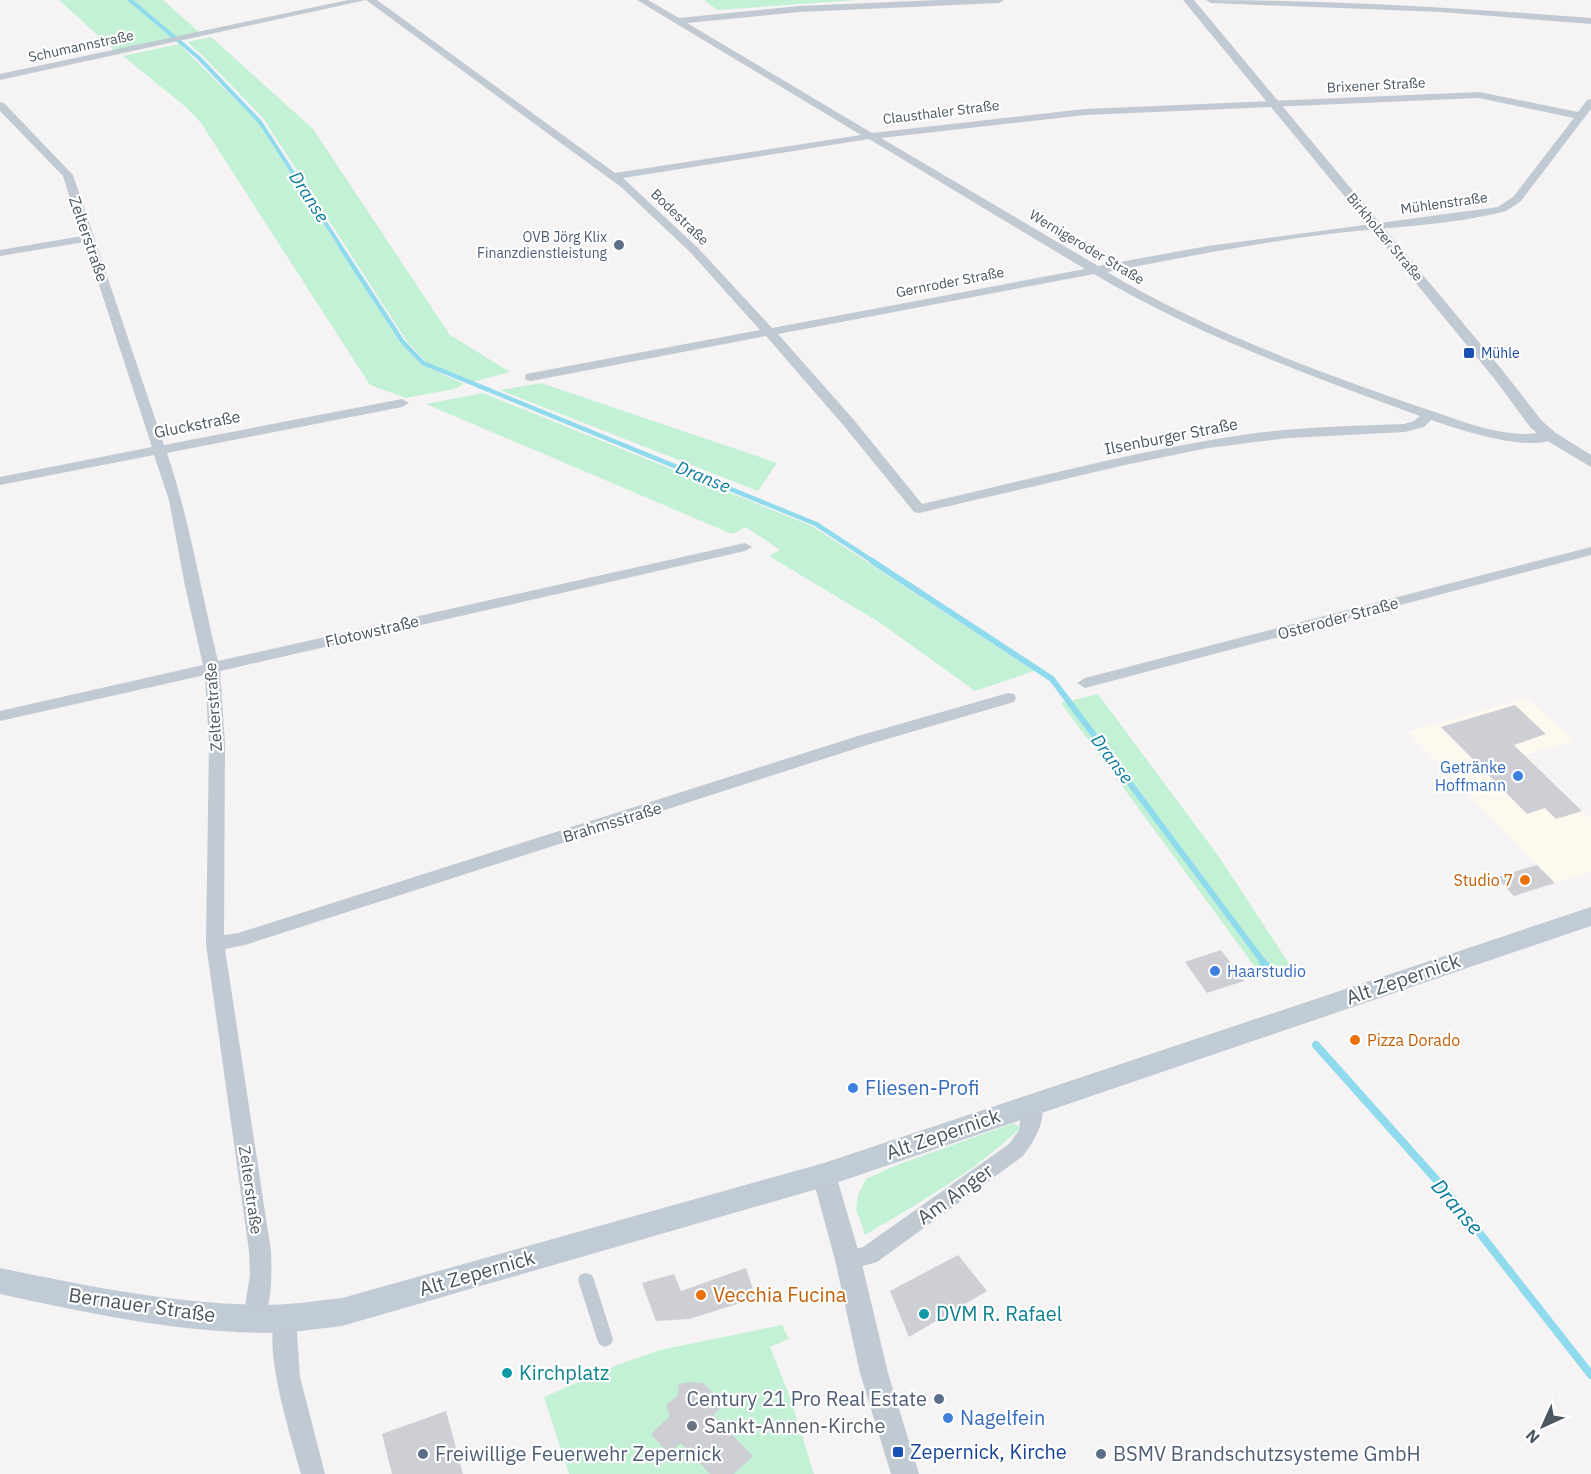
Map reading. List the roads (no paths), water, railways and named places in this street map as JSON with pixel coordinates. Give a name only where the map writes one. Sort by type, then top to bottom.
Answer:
[{"type":"main road","name":"Alt Zepernick","points":[[285,1318],[342,1312],[824,1175],[1591,915]]},
{"type":"main road","name":"Bernauer Straße","points":[[0,1281],[189,1315],[285,1318]]},
{"type":"street","name":"Schumannstraße","points":[[0,77],[361,0]]},
{"type":"street","name":"Bodestraße","points":[[371,0],[615,176],[694,250],[769,332],[849,423],[919,509]]},
{"type":"street","name":"Wernigeroder Straße","points":[[642,0],[1139,295],[1246,345],[1326,378],[1429,414],[1514,437],[1533,439],[1550,436]]},
{"type":"street","points":[[677,21],[799,9],[999,0]]},
{"type":"street","name":"Birkholzer Straße","points":[[1188,0],[1498,374],[1536,424],[1550,436],[1590,459]]},
{"type":"street","points":[[1211,0],[1441,9],[1591,21]]},
{"type":"street","name":"Brixener Straße","points":[[1274,104],[1479,95],[1580,116]]},
{"type":"street","name":"Mühlenstraße","points":[[1376,226],[1481,213],[1510,205],[1523,193],[1591,102]]},
{"type":"street","name":"Clausthaler Straße","points":[[615,176],[871,136],[997,120],[1085,112],[1274,104]]},
{"type":"street","name":"Zelterstraße","points":[[0,105],[68,175],[176,500],[192,586],[212,668],[217,743],[215,944],[260,1251],[261,1275],[254,1318]]},
{"type":"street","name":"Gernroder Straße","points":[[531,377],[1254,241],[1376,226]]},
{"type":"street","points":[[0,253],[89,238]]},
{"type":"street","name":"Gluckstraße","points":[[0,481],[402,403]]},
{"type":"street","name":"Ilsenburger Straße","points":[[919,509],[1086,468],[1202,446],[1261,436],[1405,428],[1419,424],[1429,414]]},
{"type":"street","name":"Flotowstraße","points":[[0,716],[745,547]]},
{"type":"street","name":"Osteroder Straße","points":[[1085,683],[1591,551]]},
{"type":"street","name":"Brahmsstraße","points":[[215,944],[249,937],[864,740],[1008,698]]},
{"type":"street","name":"Am Anger","points":[[848,1260],[869,1255],[1017,1150],[1029,1132],[1032,1104]]},
{"type":"street","points":[[824,1175],[848,1260],[874,1373],[905,1474]]},
{"type":"street","points":[[586,1280],[606,1339]]},
{"type":"street","points":[[285,1318],[283,1340],[286,1363],[314,1474]]},
{"type":"waterway","name":"Dranse","points":[[130,0],[199,58],[260,122],[341,247]]},
{"type":"waterway","name":"Dranse","points":[[340,246],[402,341],[423,363],[816,524],[874,562]]},
{"type":"waterway","name":"Dranse","points":[[872,561],[1052,679],[1264,963]]},
{"type":"waterway","name":"Dranse","points":[[1263,962],[1272,974]]},
{"type":"waterway","name":"Dranse","points":[[1316,1045],[1449,1194],[1591,1375]]},
{"type":"place","name":"OVB Jörg Klix Finanzdienstleistung","points":[[619,245]]},
{"type":"place","name":"Mühle","points":[[1469,353]]},
{"type":"place","name":"Getränke Hoffmann","points":[[1518,776]]},
{"type":"place","name":"Studio 7","points":[[1525,880]]},
{"type":"place","name":"Haarstudio","points":[[1215,971]]},
{"type":"place","name":"Pizza Dorado","points":[[1355,1040]]},
{"type":"place","name":"Fliesen-Profi","points":[[853,1088]]},
{"type":"place","name":"Vecchia Fucina","points":[[701,1295]]},
{"type":"place","name":"DVM R. Rafael","points":[[924,1314]]},
{"type":"place","name":"Kirchplatz","points":[[507,1373]]},
{"type":"place","name":"Century 21 Pro Real Estate","points":[[939,1399]]},
{"type":"place","name":"Nagelfein","points":[[948,1418]]},
{"type":"place","name":"Sankt-Annen-Kirche","points":[[692,1426]]},
{"type":"place","name":"Zepernick, Kirche","points":[[898,1452]]},
{"type":"place","name":"Freiwillige Feuerwehr Zepernick","points":[[423,1454]]},
{"type":"place","name":"BSMV Brandschutzsysteme GmbH","points":[[1101,1454]]}]
